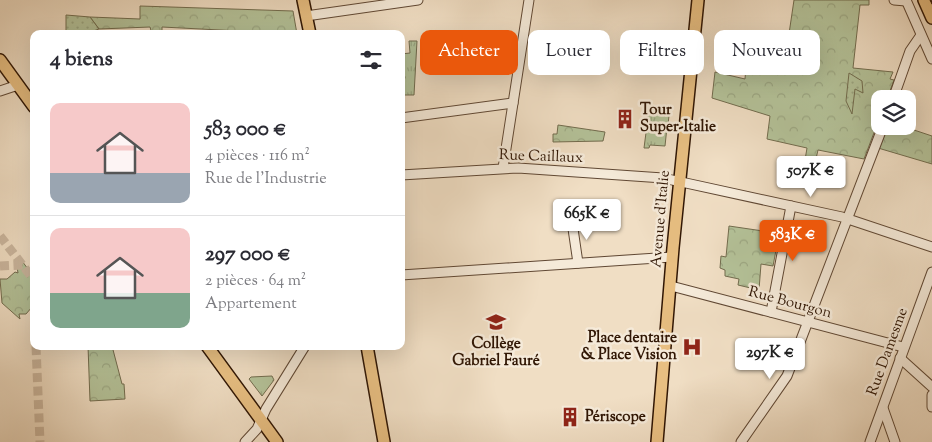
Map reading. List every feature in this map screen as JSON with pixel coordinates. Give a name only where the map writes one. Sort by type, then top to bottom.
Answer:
[{"type":"main road","points":[[303,0],[309,30]]},
{"type":"main road","name":"Avenue d'Italie","points":[[657,442],[672,257],[698,0]]},
{"type":"main road","points":[[924,0],[932,18]]},
{"type":"main road","points":[[0,60],[30,102]]},
{"type":"main road","points":[[210,350],[276,442]]},
{"type":"main road","points":[[368,350],[384,442]]},
{"type":"street","points":[[306,16],[418,0]]},
{"type":"street","points":[[503,168],[529,0]]},
{"type":"street","points":[[894,0],[906,1],[932,59]]},
{"type":"street","points":[[896,90],[910,51],[921,35]]},
{"type":"street","points":[[0,91],[18,85]]},
{"type":"street","points":[[405,117],[513,103]]},
{"type":"street","points":[[741,442],[787,376],[879,135]]},
{"type":"street","name":"Rue Caillaux","points":[[405,175],[503,168],[680,181],[847,219],[932,247]]},
{"type":"street","points":[[771,312],[791,206]]},
{"type":"street","points":[[572,222],[578,263]]},
{"type":"street","points":[[405,275],[672,257]]},
{"type":"street","name":"Rue Damesme","points":[[870,442],[903,347],[931,277]]},
{"type":"street","name":"Rue Bourgon","points":[[670,286],[903,347]]},
{"type":"street","points":[[245,442],[257,430],[303,350]]},
{"type":"street","points":[[900,358],[932,387]]},
{"type":"street","points":[[932,395],[932,407]]},
{"type":"street","points":[[882,408],[895,442]]},
{"type":"green space","points":[[794,0],[869,0],[869,5],[860,5],[853,68],[893,72],[890,79],[894,80],[890,90],[871,90],[871,135],[873,135],[864,159],[818,150],[815,163],[805,160],[807,148],[767,139],[770,116],[712,98],[715,75],[728,75],[745,79],[745,75],[820,75],[820,30],[790,30]]},
{"type":"green space","points":[[140,6],[293,11],[296,30],[220,30],[162,27],[162,30],[151,30],[150,27],[99,29],[90,17],[140,19]]},
{"type":"green space","points":[[66,15],[90,17],[99,29],[96,30],[66,30]]},
{"type":"green space","points":[[409,41],[417,41],[414,95],[405,95],[405,54],[410,53]]},
{"type":"green space","points":[[849,73],[862,81],[863,93],[855,89],[852,114],[846,101]]},
{"type":"green space","points":[[663,107],[670,108],[668,124],[647,122],[649,108],[662,109]]},
{"type":"green space","points":[[558,125],[605,132],[603,141],[553,142],[553,134],[557,134]]},
{"type":"green space","points":[[647,125],[667,127],[665,146],[650,145],[649,148],[644,148]]},
{"type":"green space","points":[[916,131],[932,136],[932,164],[878,148],[883,135],[916,135]]},
{"type":"green space","points":[[729,226],[763,231],[762,238],[766,243],[777,245],[773,266],[761,264],[759,290],[738,285],[739,279],[725,276],[725,270],[720,268],[721,256],[726,257]]},
{"type":"green space","points":[[16,261],[22,261],[30,272],[30,309],[26,314],[19,314],[20,319],[2,303],[0,279],[7,279],[15,272],[18,273]]},
{"type":"green space","points":[[88,350],[113,350],[122,384],[124,384],[125,399],[90,401]]},
{"type":"green space","points":[[272,376],[274,380],[262,396],[249,379],[251,377]]},
{"type":"tunnel","points":[[0,236],[30,275]]},
{"type":"tunnel","points":[[0,266],[23,265]]},
{"type":"tunnel","points":[[36,350],[40,442]]},
{"type":"tram line","points":[[930,0],[932,4]]},
{"type":"place","name":"Tour Super-Italie","points":[[625,119]]},
{"type":"place","name":"Collège Gabriel Fauré","points":[[496,322]]},
{"type":"place","name":"Place dentaire & Place Vision","points":[[692,347]]},
{"type":"place","name":"Périscope","points":[[570,417]]}]
